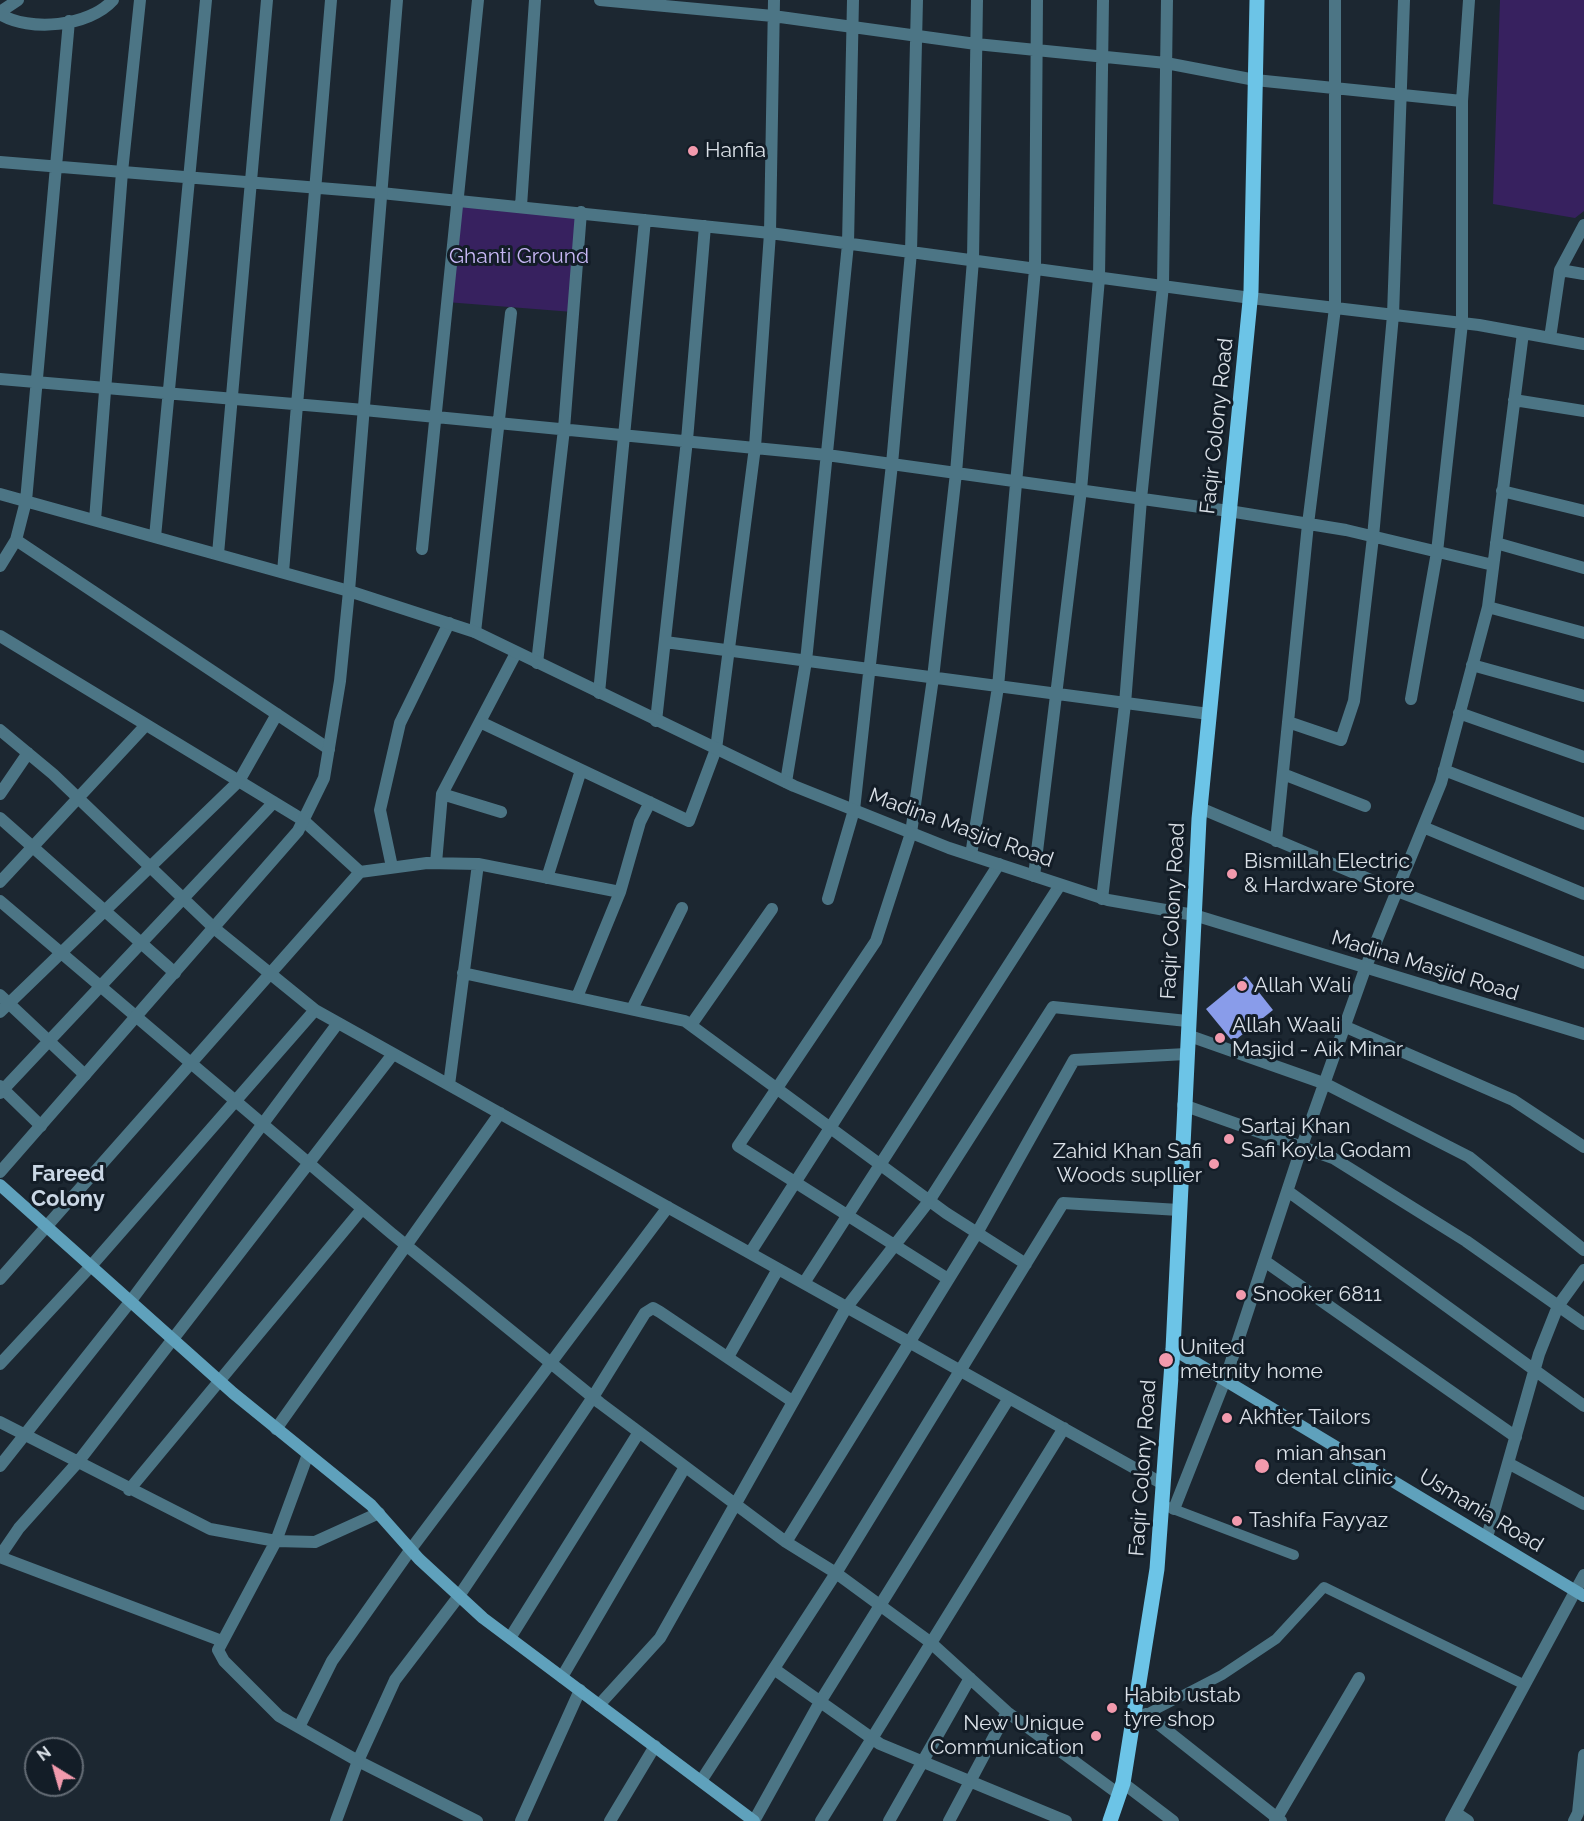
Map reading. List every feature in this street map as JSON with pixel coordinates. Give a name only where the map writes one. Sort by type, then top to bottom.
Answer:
[{"type":"main road","name":"Faqir Colony Road","points":[[1110,1821],[1122,1789],[1139,1718],[1157,1569],[1168,1507],[1163,1484],[1173,1349],[1183,1105],[1200,808],[1251,298],[1257,0]]},
{"type":"main road","points":[[0,1185],[221,1382],[379,1513],[411,1550],[459,1596],[510,1638],[754,1821]]},
{"type":"main road","name":"Usmania Road","points":[[1173,1349],[1580,1593]]},
{"type":"street","points":[[18,0],[0,13],[14,22],[48,26],[69,21],[108,5],[113,0]]},
{"type":"street","points":[[95,520],[122,172],[140,0]]},
{"type":"street","points":[[154,537],[206,0]]},
{"type":"street","points":[[218,554],[249,182],[267,0]]},
{"type":"street","points":[[283,572],[330,0]]},
{"type":"street","points":[[0,1172],[298,831],[324,778],[340,681],[349,591],[397,0]]},
{"type":"street","points":[[422,549],[478,0]]},
{"type":"street","points":[[520,206],[535,0]]},
{"type":"street","points":[[600,0],[708,5],[853,28],[917,34],[1037,52],[1166,63],[1255,80],[1462,101]]},
{"type":"street","points":[[480,722],[689,821],[716,749],[755,447],[770,233],[774,0]]},
{"type":"street","points":[[786,782],[806,662],[848,244],[853,0]]},
{"type":"street","points":[[828,899],[854,810],[892,464],[911,252],[918,0]]},
{"type":"street","points":[[948,1279],[738,1146],[876,941],[911,833],[933,678],[956,473],[973,261],[977,0]]},
{"type":"street","points":[[971,855],[998,687],[1035,269],[1037,0]]},
{"type":"street","points":[[1034,876],[1059,695],[1081,490],[1099,278],[1103,0]]},
{"type":"street","points":[[1102,899],[1125,704],[1141,499],[1163,286],[1167,0]]},
{"type":"street","points":[[1276,842],[1308,524],[1335,308],[1335,0]]},
{"type":"street","points":[[1288,722],[1341,740],[1354,701],[1374,537],[1393,315],[1404,0]]},
{"type":"street","points":[[1411,699],[1437,552],[1462,323],[1462,101],[1469,0]]},
{"type":"street","points":[[0,566],[16,540],[26,501],[54,166],[69,21]]},
{"type":"street","points":[[0,162],[381,193],[770,233],[1251,298],[1462,323],[1584,344]]},
{"type":"street","points":[[537,663],[564,429],[581,212]]},
{"type":"street","points":[[599,693],[645,220]]},
{"type":"street","points":[[1550,338],[1560,270],[1584,225]]},
{"type":"street","points":[[656,721],[687,440],[705,226]]},
{"type":"street","points":[[1560,270],[1584,274]]},
{"type":"street","points":[[475,632],[511,313]]},
{"type":"street","points":[[1168,1507],[1225,1380],[1266,1262],[1302,1146],[1326,1084],[1365,969],[1444,770],[1488,607],[1523,333]]},
{"type":"street","points":[[0,379],[36,384],[436,416],[827,455],[1230,511],[1374,537],[1493,565]]},
{"type":"street","points":[[1514,400],[1584,411]]},
{"type":"street","points":[[1502,491],[1584,511]]},
{"type":"street","name":"Madina Masjid Road","points":[[0,494],[349,591],[475,632],[786,782],[971,855],[1102,899],[1194,915],[1584,1034]]},
{"type":"street","points":[[16,540],[329,749]]},
{"type":"street","points":[[1496,543],[1584,568]]},
{"type":"street","points":[[1488,607],[1584,633]]},
{"type":"street","points":[[392,867],[380,810],[400,723],[449,623]]},
{"type":"street","points":[[0,636],[303,820],[360,872]]},
{"type":"street","points":[[665,642],[1209,714]]},
{"type":"street","points":[[436,863],[442,794],[516,653]]},
{"type":"street","points":[[1472,665],[1584,696]]},
{"type":"street","points":[[85,1076],[49,1041],[3,1003],[105,911],[238,781],[277,714]]},
{"type":"street","points":[[1459,714],[1584,757]]},
{"type":"street","points":[[0,882],[147,725]]},
{"type":"street","points":[[0,730],[78,798],[214,928],[315,1010],[1163,1484]]},
{"type":"street","points":[[0,794],[28,753]]},
{"type":"street","points":[[547,878],[581,770]]},
{"type":"street","points":[[1444,770],[1584,824]]},
{"type":"street","points":[[1283,774],[1365,806]]},
{"type":"street","points":[[442,794],[501,812]]},
{"type":"street","points":[[40,1126],[1,1090],[274,802]]},
{"type":"street","points":[[577,997],[620,892],[640,822],[650,802]]},
{"type":"street","points":[[1200,808],[1276,842],[1397,891],[1584,963]]},
{"type":"street","points":[[0,818],[175,973]]},
{"type":"street","points":[[1423,827],[1584,894]]},
{"type":"street","points":[[0,1279],[48,1228],[360,872],[436,863],[478,864],[620,892]]},
{"type":"street","points":[[448,1085],[478,864]]},
{"type":"street","points":[[750,1253],[999,864]]},
{"type":"street","points":[[804,1283],[1060,885]]},
{"type":"street","points":[[0,901],[406,1246],[552,1362],[593,1398],[786,1542],[836,1573],[930,1642],[1007,1712],[1173,1821]]},
{"type":"street","points":[[632,1009],[682,908]]},
{"type":"street","points":[[691,1025],[772,909]]},
{"type":"street","points":[[464,973],[685,1021],[929,1201],[1026,1264]]},
{"type":"street","points":[[599,1705],[660,1638],[846,1308],[929,1201],[1053,1008],[1187,1028],[1326,1084],[1469,1157],[1584,1250]]},
{"type":"street","points":[[0,1364],[91,1266],[315,1010]]},
{"type":"street","points":[[0,1466],[130,1302],[338,1023]]},
{"type":"street","points":[[1346,1027],[1514,1100],[1584,1147]]},
{"type":"street","points":[[222,1641],[0,1556],[19,1528],[78,1462],[393,1054]]},
{"type":"street","points":[[786,1542],[976,1233],[1074,1059],[1186,1054]]},
{"type":"street","points":[[1183,1105],[1333,1158],[1466,1241],[1584,1324]]},
{"type":"street","points":[[276,1429],[500,1113]]},
{"type":"street","points":[[1289,1192],[1534,1372],[1584,1406]]},
{"type":"street","points":[[701,1781],[836,1573],[1063,1203],[1179,1210]]},
{"type":"street","points":[[299,1727],[332,1661],[411,1550],[668,1207]]},
{"type":"street","points":[[129,1490],[221,1382],[362,1209]]},
{"type":"street","points":[[1266,1262],[1515,1437]]},
{"type":"street","points":[[728,1357],[778,1269]]},
{"type":"street","points":[[1486,1537],[1534,1372],[1558,1306],[1584,1270]]},
{"type":"street","points":[[338,1820],[358,1761],[395,1680],[459,1596],[593,1398],[645,1313],[654,1308],[792,1401]]},
{"type":"street","points":[[754,1821],[820,1702],[1009,1398]]},
{"type":"street","points":[[0,1422],[129,1490],[210,1529],[276,1541],[315,1542],[379,1513]]},
{"type":"street","points":[[821,1821],[1064,1428]]},
{"type":"street","points":[[510,1638],[639,1432]]},
{"type":"street","points":[[308,1454],[276,1541],[218,1650],[224,1661],[279,1716],[358,1761],[477,1821]]},
{"type":"street","points":[[1508,1463],[1584,1504]]},
{"type":"street","points":[[562,1677],[685,1467]]},
{"type":"street","points":[[1468,1821],[1454,1817],[1525,1685],[1580,1593],[1584,1575]]},
{"type":"street","points":[[774,1669],[872,1739],[1066,1821]]},
{"type":"street","points":[[889,1821],[970,1678]]},
{"type":"street","points":[[1139,1718],[1277,1820],[1359,1678]]},
{"type":"street","points":[[521,1821],[580,1690]]},
{"type":"street","points":[[949,1821],[1007,1712]]},
{"type":"street","points":[[610,1821],[655,1746]]},
{"type":"street","points":[[1574,1821],[1578,1813],[1584,1755]]},
{"type":"lane","points":[[1168,1507],[1294,1555]]},
{"type":"lane","points":[[1139,1718],[1222,1674],[1276,1639],[1324,1587],[1525,1685]]},
{"type":"green space","points":[[1500,0],[1584,0],[1584,211],[1575,218],[1493,204]]},
{"type":"green space","name":"Ghanti Ground","points":[[456,200],[581,212],[573,312],[446,302]]},
{"type":"building","points":[[1246,976],[1273,1010],[1233,1042],[1206,1009]]},
{"type":"place","name":"Hanfia","points":[[693,151]]},
{"type":"place","name":"Bismillah Electric & Hardware Store","points":[[1232,874]]},
{"type":"place","name":"Allah Wali","points":[[1242,986]]},
{"type":"place","name":"Allah Waali Masjid - Aik Minar","points":[[1220,1038]]},
{"type":"place","name":"Sartaj Khan Safi Koyla Godam","points":[[1229,1139]]},
{"type":"place","name":"Zahid Khan Safi Woods supllier","points":[[1214,1164]]},
{"type":"place","name":"Snooker 6811","points":[[1241,1295]]},
{"type":"place","name":"United metrnity home","points":[[1166,1360]]},
{"type":"place","name":"Akhter Tailors","points":[[1227,1418]]},
{"type":"place","name":"mian ahsan dental clinic","points":[[1262,1466]]},
{"type":"place","name":"Tashifa Fayyaz","points":[[1237,1521]]},
{"type":"place","name":"Habib ustab tyre shop","points":[[1112,1708]]},
{"type":"place","name":"New Unique Communication","points":[[1096,1736]]},
{"type":"district","name":"Fareed Colony","points":[[68,1186]]}]
